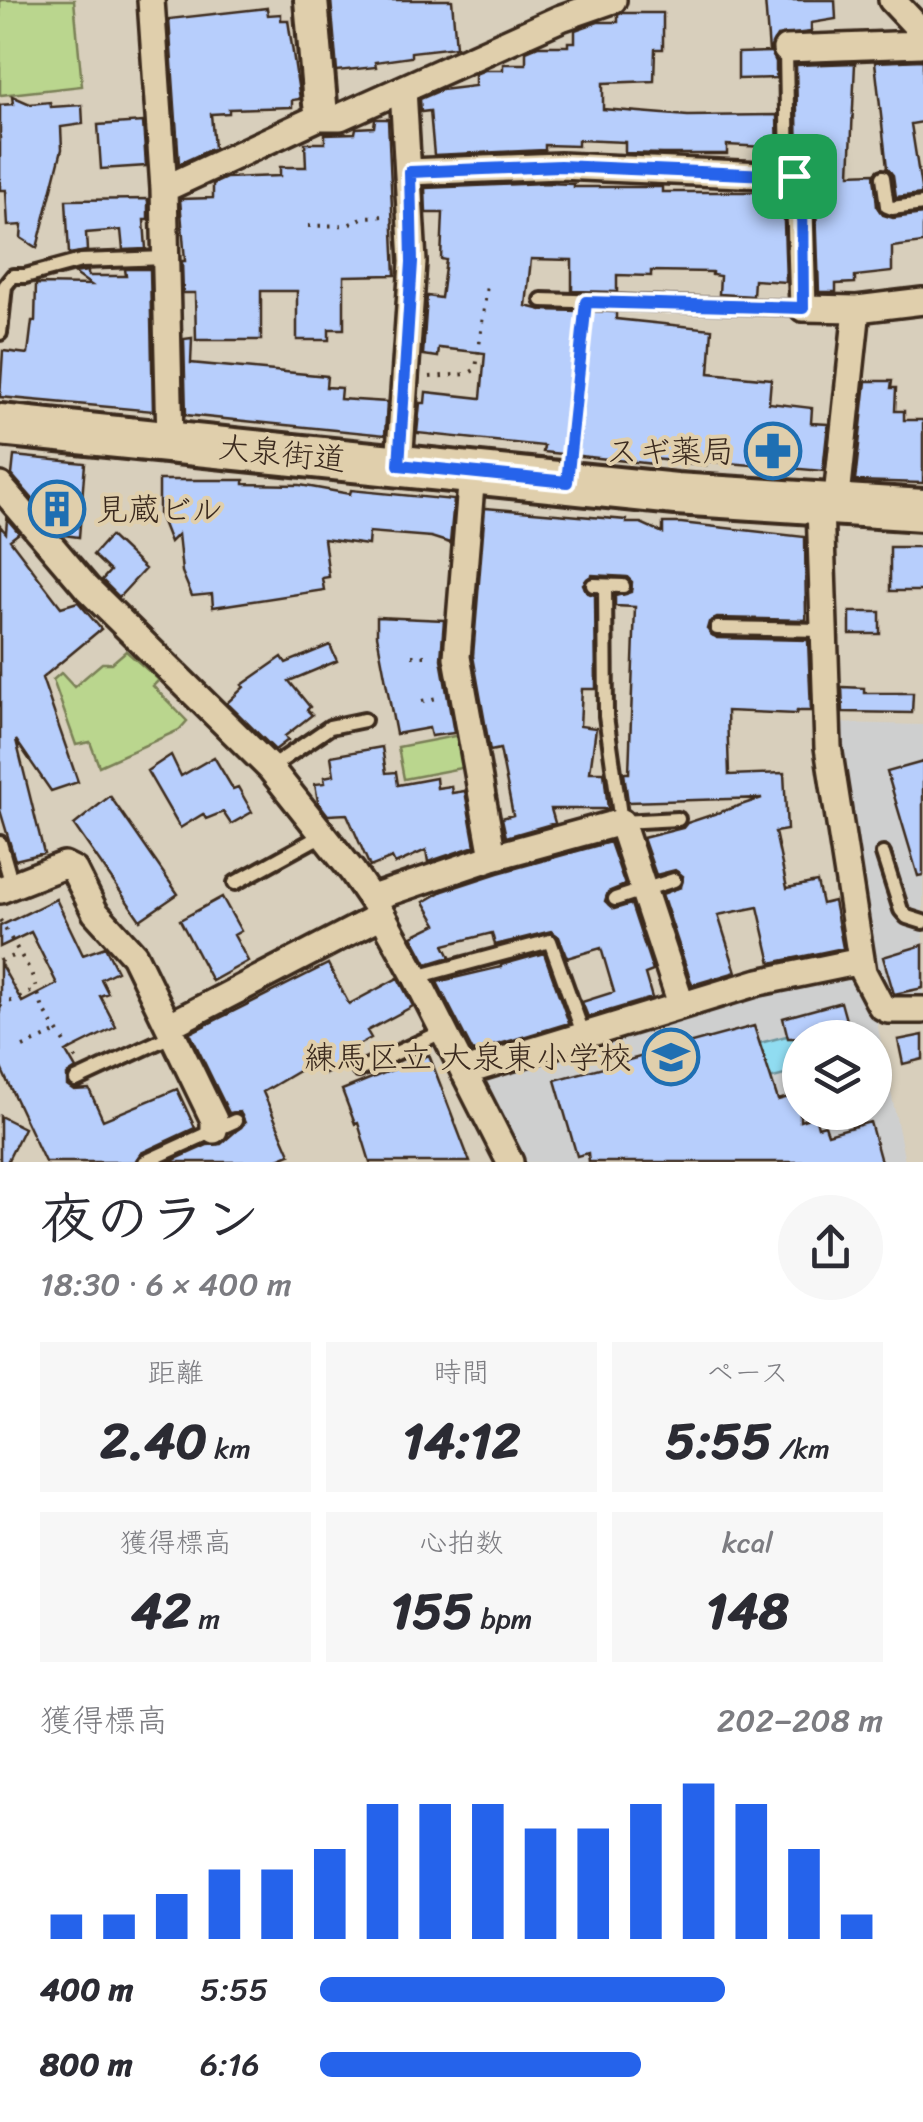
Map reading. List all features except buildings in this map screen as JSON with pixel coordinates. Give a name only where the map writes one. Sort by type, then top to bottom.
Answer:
[{"type":"main road","name":"大泉街道","points":[[0,425],[567,482],[828,506],[923,510]]},
{"type":"street","points":[[151,0],[164,189],[170,442]]},
{"type":"street","points":[[310,0],[320,111]]},
{"type":"street","points":[[164,189],[320,111],[340,117],[561,18],[613,0]]},
{"type":"street","points":[[892,0],[923,34]]},
{"type":"street","points":[[786,49],[923,41]]},
{"type":"street","points":[[399,465],[412,262],[403,89]]},
{"type":"street","points":[[410,172],[560,166],[788,176],[802,185],[803,308],[857,309],[923,301]]},
{"type":"street","points":[[857,309],[828,506],[824,630],[828,743],[861,961],[881,1006],[888,1010],[923,1010]]},
{"type":"street","points":[[472,473],[457,657],[493,857]]},
{"type":"street","points":[[0,486],[87,588],[270,768],[324,834],[377,907],[510,1162]]},
{"type":"street","points":[[172,1030],[377,907],[493,857],[621,822],[681,1004]]},
{"type":"street","points":[[6,888],[70,866],[95,912],[134,955],[214,1120],[225,1126]]},
{"type":"street","points":[[464,1072],[759,982],[861,961]]},
{"type":"lane","points":[[786,49],[788,176]]},
{"type":"lane","points":[[883,177],[887,206],[923,204]]},
{"type":"lane","points":[[0,333],[5,286],[13,276],[82,261],[166,258]]},
{"type":"lane","points":[[542,300],[803,308]]},
{"type":"lane","points":[[623,586],[599,586],[606,716],[621,822],[678,819]]},
{"type":"lane","points":[[717,628],[824,630]]},
{"type":"lane","points":[[270,768],[330,726],[364,720]]},
{"type":"lane","points":[[236,884],[324,834]]},
{"type":"lane","points":[[0,842],[6,888]]},
{"type":"lane","points":[[883,854],[901,910],[907,917],[923,922]]},
{"type":"lane","points":[[615,899],[674,880]]},
{"type":"lane","points":[[416,976],[550,941],[584,1036]]},
{"type":"lane","points":[[76,1080],[172,1030]]},
{"type":"lane","points":[[359,1070],[444,1031]]},
{"type":"lane","points":[[146,1162],[225,1126]]},
{"type":"path","points":[[308,226],[348,225],[364,217],[411,214]]},
{"type":"path","points":[[405,378],[473,373],[486,285]]},
{"type":"path","points":[[567,482],[586,302]]},
{"type":"path","points":[[0,920],[31,972],[35,990],[66,1040],[72,1058],[87,1063]]},
{"type":"path","points":[[0,961],[18,954]]},
{"type":"path","points":[[0,1006],[35,990]]},
{"type":"path","points":[[23,1048],[58,1032]]},
{"type":"shaded area","points":[[837,723],[923,725],[923,1000],[889,1000],[871,966]]},
{"type":"shaded area","name":"練馬区立 大泉東小学校","points":[[847,974],[877,1020],[782,1020],[782,1130],[892,1130],[892,1097],[905,1162],[523,1162],[478,1077],[752,991]]},
{"type":"green space","points":[[0,0],[74,0],[82,86],[0,95]]},
{"type":"green space","points":[[126,651],[159,680],[153,686],[187,721],[179,730],[99,766],[90,742],[76,745],[53,680],[61,673],[74,687],[102,663],[112,663]]},
{"type":"green space","points":[[460,735],[466,767],[404,779],[398,747]]},
{"type":"water","points":[[782,1037],[782,1076],[750,1084],[741,1048]]},
{"type":"place","name":"スギ薬局","points":[[773,451]]},
{"type":"place","name":"見蔵ビル","points":[[57,509]]},
{"type":"place","name":"練馬区立 大泉東小学校","points":[[671,1057]]},
{"type":"route","points":[[560,166],[794,176],[802,185],[803,308],[586,302],[567,482],[399,465],[412,262],[410,172],[560,166]]}]
